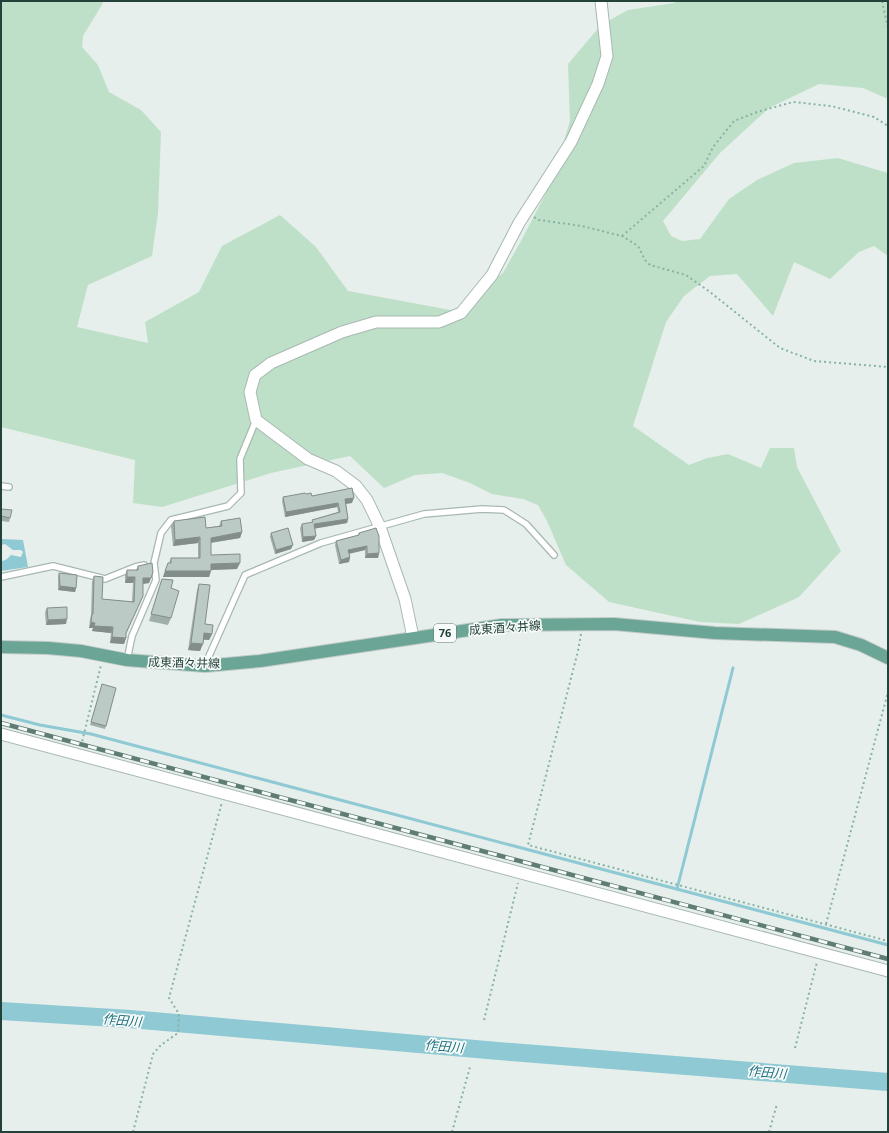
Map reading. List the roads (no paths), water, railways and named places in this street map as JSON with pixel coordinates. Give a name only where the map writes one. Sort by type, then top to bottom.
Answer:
[{"type":"main road","name":"成東酒々井線","points":[[1,647],[48,648],[81,651],[127,660],[205,666],[260,660],[502,625],[614,624],[716,633],[835,637],[882,652],[888,658]]},
{"type":"street","points":[[413,637],[405,599],[380,527],[367,500],[356,486],[336,471],[308,460],[256,420],[250,392],[255,375],[271,363],[342,332],[376,322],[439,322],[461,313],[492,275],[519,223],[571,142],[598,84],[607,56],[601,1]]},
{"type":"street","points":[[1,734],[520,874],[888,971]]},
{"type":"lane","points":[[127,660],[132,636],[156,580],[154,563],[161,533],[171,520],[228,506],[241,493],[240,459],[256,420]]},
{"type":"lane","points":[[1,486],[9,487]]},
{"type":"lane","points":[[205,666],[245,575],[321,543],[424,514],[482,509],[504,510],[526,524],[554,555]]},
{"type":"lane","points":[[1,577],[53,566],[105,579],[135,567],[154,563]]},
{"type":"water","points":[[1,539],[23,540],[28,567],[1,571],[1,560],[3,561],[7,559],[11,555],[21,557],[23,552],[21,550],[13,550],[5,544],[1,545]]},
{"type":"waterway","points":[[677,889],[733,668]]},
{"type":"waterway","points":[[1,715],[40,725],[91,734],[888,945]]},
{"type":"waterway","name":"作田川","points":[[1,1011],[130,1019],[511,1052],[888,1082]]},
{"type":"railway","points":[[1,723],[888,959]]}]
